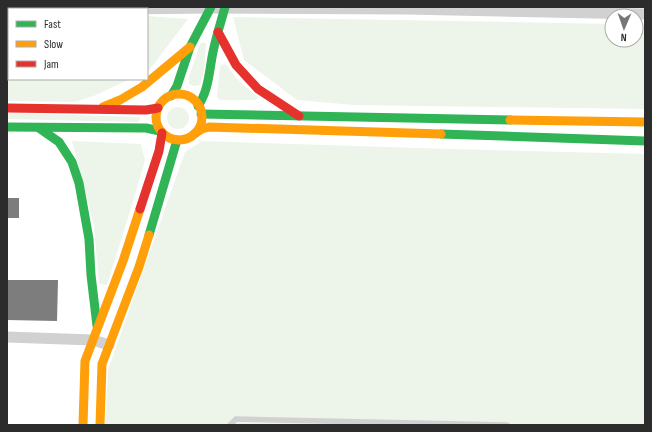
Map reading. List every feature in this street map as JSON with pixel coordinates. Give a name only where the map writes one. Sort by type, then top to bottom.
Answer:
[{"type":"main road","points":[[171,96],[177,86],[190,47],[211,7]]},
{"type":"main road","points":[[194,134],[199,129],[201,122],[201,103],[206,88],[224,7]]},
{"type":"main road","points":[[218,32],[236,65],[258,89],[299,116]]},
{"type":"main road","points":[[98,110],[120,100],[142,87],[190,47]]},
{"type":"main road","points":[[200,110],[194,101],[189,97],[184,95],[171,96],[163,100],[158,108],[156,121],[161,132],[166,137],[177,140],[183,140],[202,129],[209,127],[645,141]]},
{"type":"main road","points":[[7,108],[146,110],[158,108]]},
{"type":"main road","points":[[200,110],[299,116],[645,122]]},
{"type":"main road","points":[[7,127],[146,128],[161,132]]},
{"type":"main road","points":[[39,128],[59,142],[72,162],[79,183],[89,239],[97,329]]},
{"type":"main road","points":[[83,425],[85,361],[123,261],[157,158],[161,142],[161,132]]},
{"type":"main road","points":[[100,425],[102,364],[139,267],[177,140]]},
{"type":"street","points":[[148,8],[211,7],[406,8],[645,14]]},
{"type":"street","points":[[7,337],[93,340],[109,345]]},
{"type":"lane","points":[[230,425],[236,419],[507,425]]},
{"type":"shaded area","points":[[101,7],[102,8],[14,8]]},
{"type":"shaded area","points":[[7,11],[8,80],[128,80],[96,95],[75,102],[7,101]]},
{"type":"shaded area","points":[[148,16],[188,19],[148,70]]},
{"type":"shaded area","points":[[233,17],[604,24],[604,48],[644,48],[645,25],[645,109],[354,105],[297,100],[244,60]]},
{"type":"shaded area","points":[[204,42],[206,44],[204,72],[200,85],[194,86],[189,84],[189,77],[200,44]]},
{"type":"shaded area","points":[[223,64],[227,65],[237,79],[259,98],[255,100],[220,100],[217,97],[220,66]]},
{"type":"shaded area","points":[[174,107],[182,107],[189,114],[189,122],[182,129],[174,129],[167,122],[167,114]]},
{"type":"shaded area","points":[[7,113],[140,117],[139,122],[7,119]]},
{"type":"shaded area","points":[[72,141],[141,144],[145,160],[107,285],[99,284],[94,226]]},
{"type":"shaded area","points":[[202,141],[645,154],[645,425],[105,425],[108,370],[185,152]]},
{"type":"building","points":[[7,198],[19,198],[19,218],[7,218]]},
{"type":"building","points":[[8,280],[58,280],[57,321],[7,320]]},
{"type":"traffic: fast","points":[[171,96],[177,86],[190,47],[211,7]]},
{"type":"traffic: fast","points":[[198,106],[207,87],[214,46],[225,7]]},
{"type":"traffic: fast","points":[[201,114],[510,120]]},
{"type":"traffic: fast","points":[[7,127],[146,128],[160,131]]},
{"type":"traffic: fast","points":[[39,128],[59,142],[72,162],[79,183],[89,239],[91,275],[97,326]]},
{"type":"traffic: fast","points":[[441,134],[645,141]]},
{"type":"traffic: fast","points":[[149,235],[177,140]]},
{"type":"traffic: slow","points":[[103,107],[120,100],[142,87],[190,47]]},
{"type":"traffic: slow","points":[[179,94],[192,98],[198,104],[202,117],[198,130],[192,136],[179,140],[166,136],[160,130],[156,117],[160,104],[166,98],[179,94]]},
{"type":"traffic: slow","points":[[510,120],[645,122]]},
{"type":"traffic: slow","points":[[194,134],[209,127],[441,134]]},
{"type":"traffic: slow","points":[[83,425],[85,361],[123,261],[140,209]]},
{"type":"traffic: slow","points":[[100,425],[102,364],[139,267],[149,235]]},
{"type":"traffic: jam","points":[[218,32],[236,65],[258,89],[299,116]]},
{"type":"traffic: jam","points":[[7,108],[146,110],[158,108]]},
{"type":"traffic: jam","points":[[140,209],[159,151],[162,133]]}]
